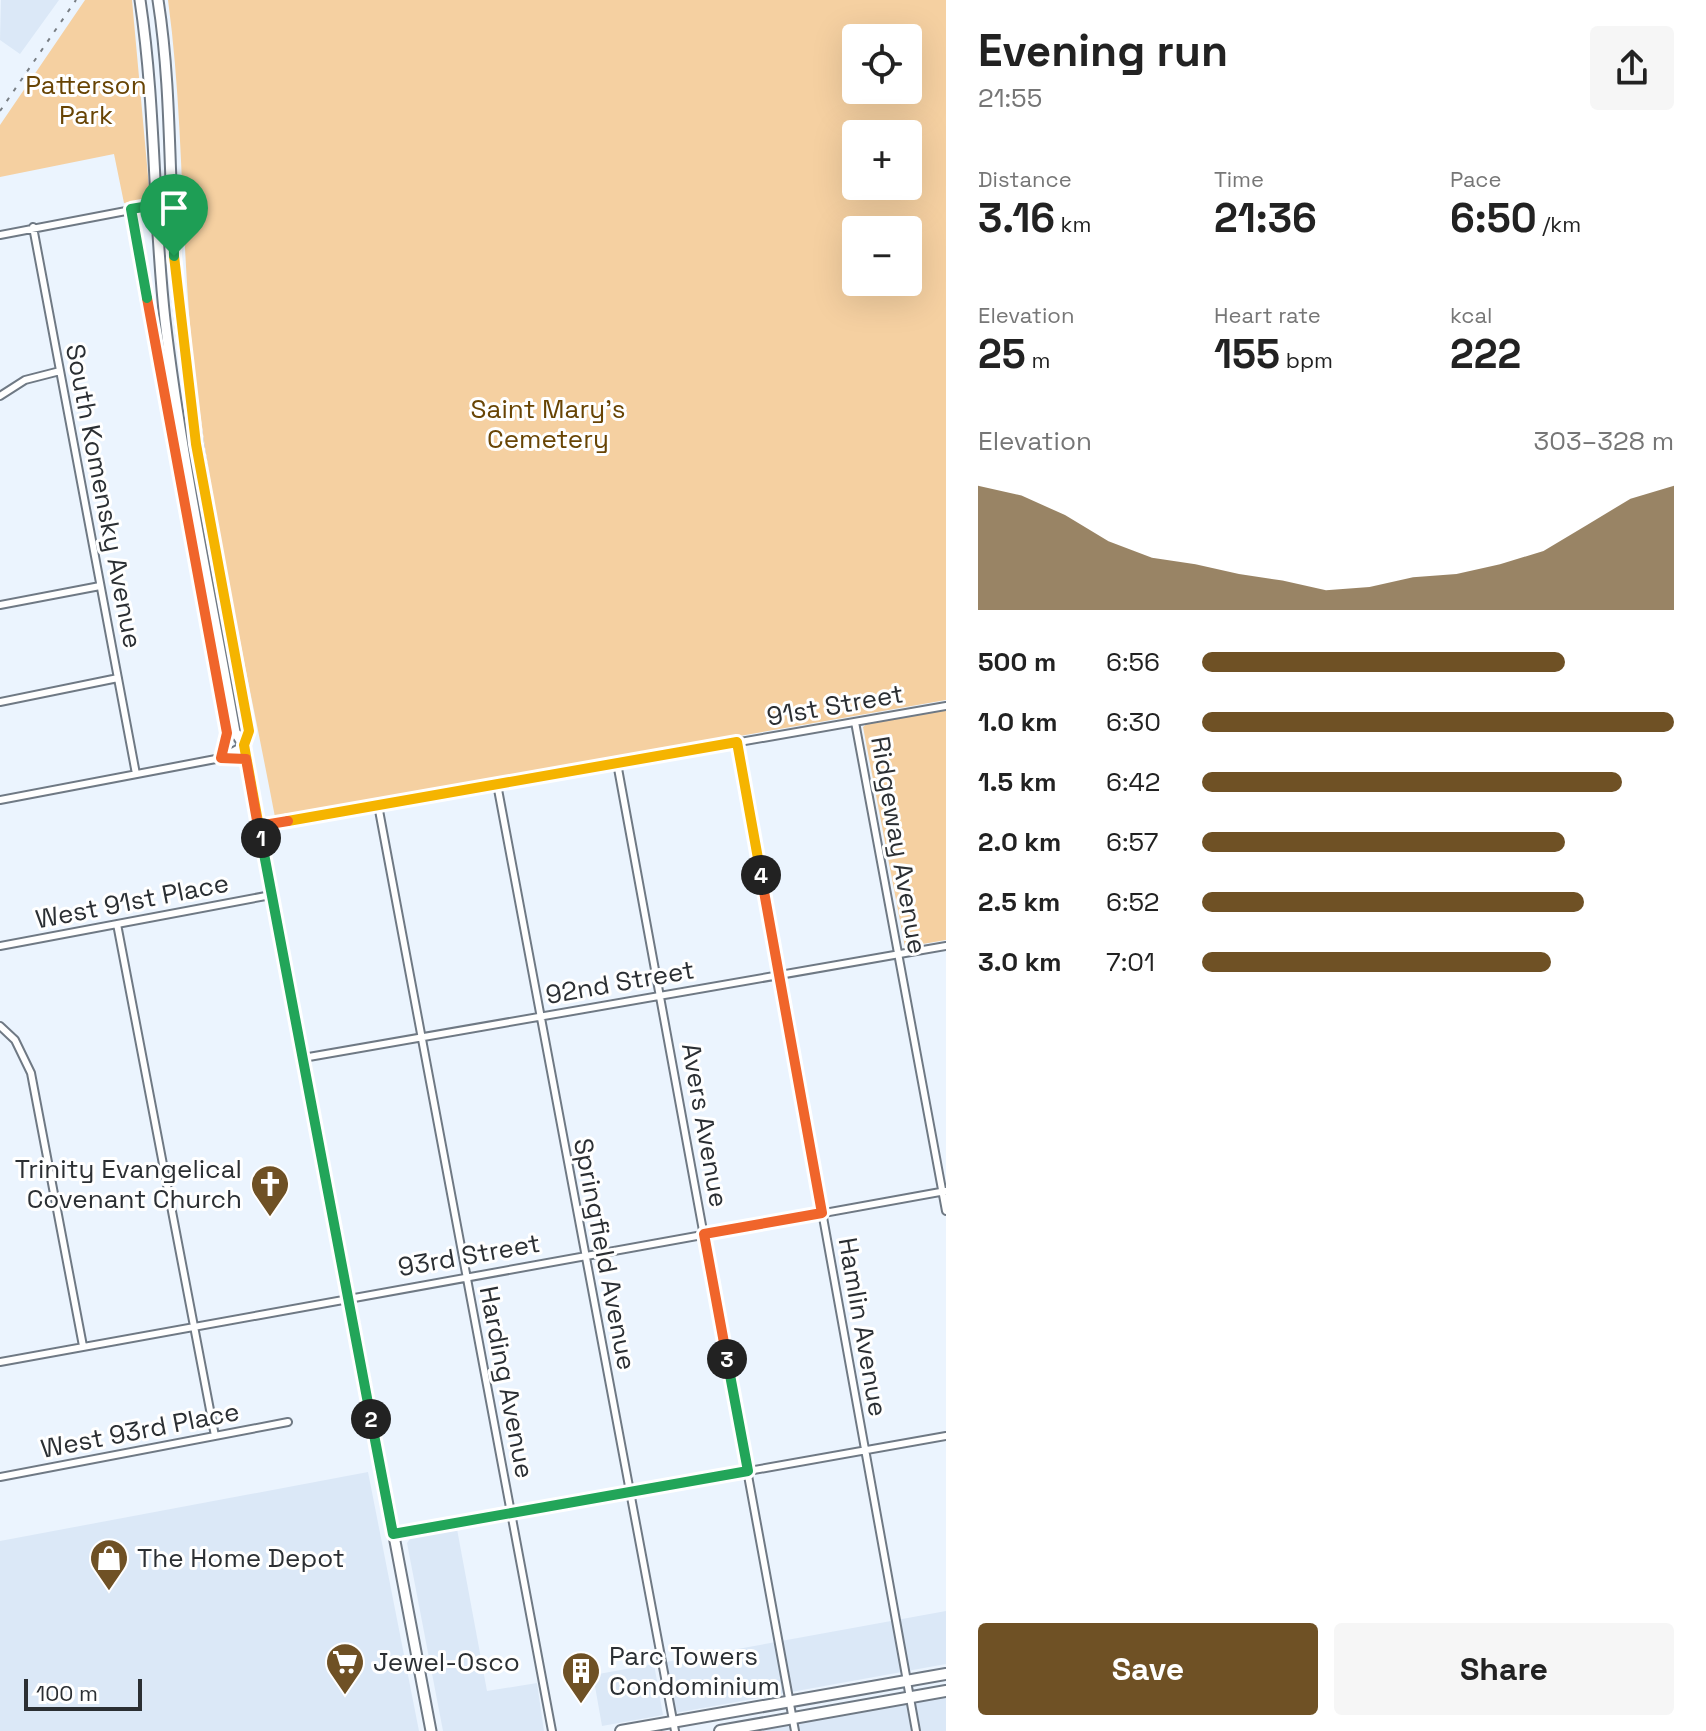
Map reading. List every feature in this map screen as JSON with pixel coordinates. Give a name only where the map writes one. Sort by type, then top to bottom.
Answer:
[{"type":"main road","points":[[140,0],[147,45],[162,289],[174,389],[235,732],[244,745],[431,1731]]},
{"type":"main road","points":[[158,0],[167,72],[177,294],[196,444],[249,731],[244,745]]},
{"type":"main road","points":[[621,1731],[674,1727],[790,1701],[946,1674]]},
{"type":"main road","points":[[720,1731],[946,1691]]},
{"type":"street","points":[[0,235],[173,202]]},
{"type":"street","points":[[131,209],[227,733],[221,758]]},
{"type":"street","name":"South Komensky Avenue","points":[[33,227],[136,774]]},
{"type":"street","points":[[0,396],[25,380],[60,371]]},
{"type":"street","points":[[0,605],[100,586]]},
{"type":"street","points":[[0,702],[118,678]]},
{"type":"street","name":"91st Street","points":[[258,826],[946,706]]},
{"type":"street","name":"Ridgeway Avenue","points":[[855,722],[946,1211]]},
{"type":"street","name":"Hamlin Avenue","points":[[737,742],[916,1731]]},
{"type":"street","points":[[221,758],[244,745]]},
{"type":"street","points":[[0,800],[221,758],[246,759]]},
{"type":"street","name":"Avers Avenue","points":[[617,763],[795,1731]]},
{"type":"street","name":"Springfield Avenue","points":[[497,784],[674,1727]]},
{"type":"street","name":"Harding Avenue","points":[[378,805],[552,1731]]},
{"type":"street","name":"West 91st Place","points":[[0,946],[271,895]]},
{"type":"street","points":[[117,924],[215,1436]]},
{"type":"street","name":"92nd Street","points":[[302,1058],[946,946]]},
{"type":"street","points":[[0,1026],[15,1040],[31,1073],[83,1346]]},
{"type":"street","name":"93rd Street","points":[[0,1362],[348,1296],[944,1192]]},
{"type":"street","name":"West 93rd Place","points":[[0,1477],[288,1422]]},
{"type":"street","points":[[393,1534],[946,1436]]},
{"type":"shaded area","points":[[1,0],[59,0],[20,54],[0,40]]},
{"type":"shaded area","points":[[368,1472],[419,1731],[0,1731],[0,1541]]},
{"type":"shaded area","points":[[457,1529],[487,1691],[537,1683],[544,1731],[443,1731],[407,1543],[412,1536]]},
{"type":"shaded area","points":[[946,1611],[946,1664],[675,1713],[666,1662]]},
{"type":"shaded area","points":[[654,1664],[663,1715],[602,1726],[593,1675]]},
{"type":"shaded area","points":[[946,1696],[946,1731],[752,1731]]},
{"type":"green space","name":"Patterson Park","points":[[85,0],[132,0],[150,198],[124,203],[114,154],[0,177],[0,125]]},
{"type":"green space","name":"Saint Mary's Cemetery","points":[[168,0],[946,0],[946,700],[275,817],[202,430],[190,328],[180,141]]},
{"type":"green space","points":[[946,710],[946,940],[905,947],[863,727],[868,723]]},
{"type":"railway","points":[[0,111],[76,0]]},
{"type":"place","name":"Trinity Evangelical Covenant Church","points":[[270,1218]]},
{"type":"place","name":"The Home Depot","points":[[109,1592]]},
{"type":"place","name":"Jewel-Osco","points":[[345,1696]]},
{"type":"place","name":"Parc Towers Condominium","points":[[581,1705]]},
{"type":"route","points":[[174,256],[173,202],[131,209],[227,733],[221,758],[246,759],[258,826],[737,742],[822,1213],[704,1234],[748,1471],[393,1534],[271,895],[254,801],[246,759],[244,745],[249,731],[196,444],[174,256]]}]
